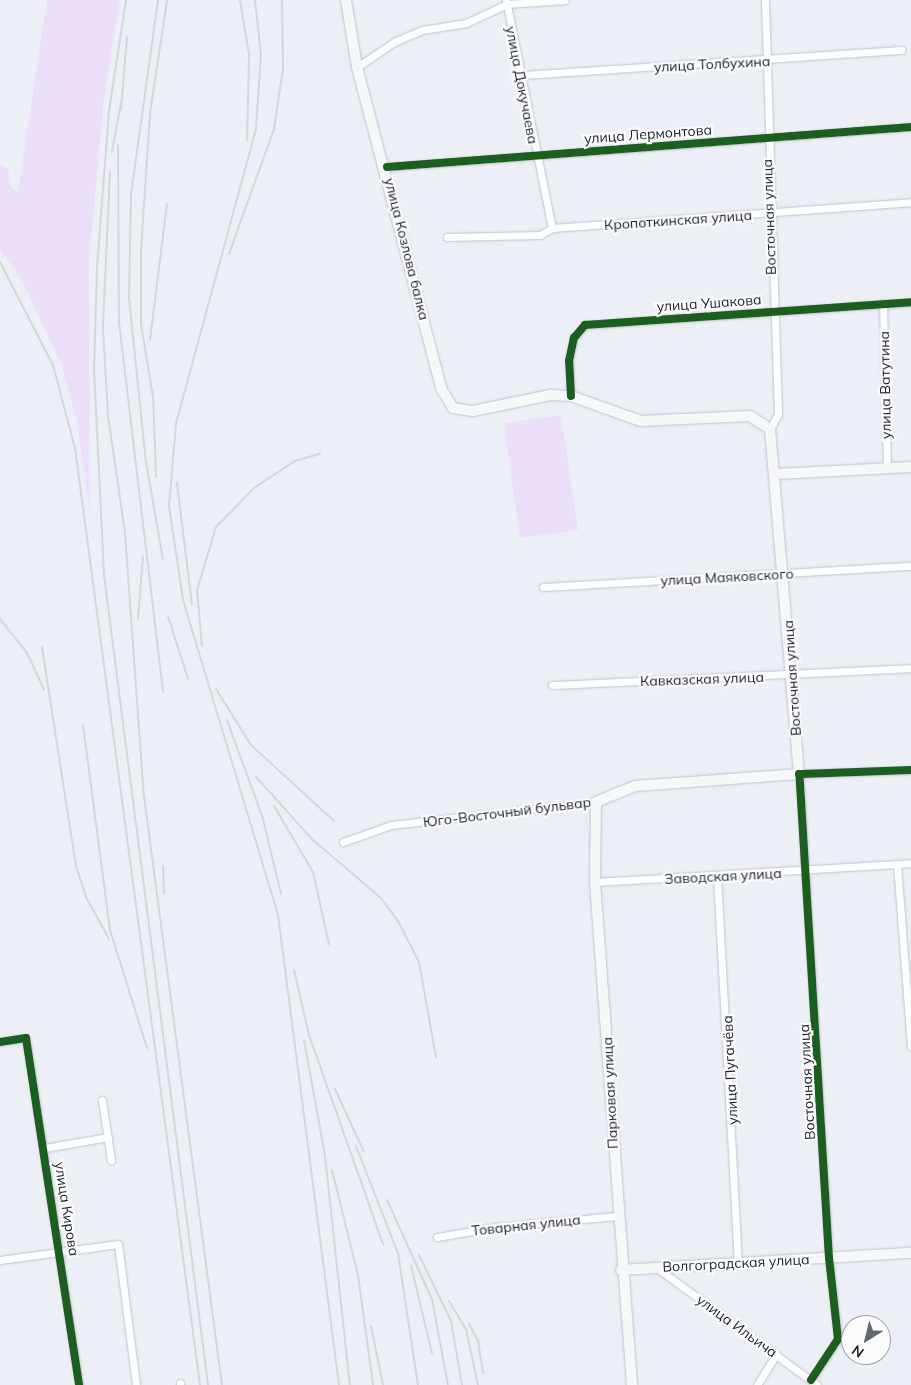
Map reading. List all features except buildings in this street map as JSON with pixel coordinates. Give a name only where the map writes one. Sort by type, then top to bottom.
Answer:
[{"type":"main road","name":"улица Козлова балка","points":[[346,0],[358,67],[387,167],[441,388],[453,408],[473,411],[550,394],[570,396]]},
{"type":"main road","points":[[570,396],[641,421],[750,416],[770,429]]},
{"type":"main road","name":"Восточная улица","points":[[770,429],[777,474],[799,774]]},
{"type":"main road","points":[[777,474],[911,467]]},
{"type":"main road","name":"Юго-Восточный бульвар","points":[[596,802],[635,786],[799,774]]},
{"type":"main road","name":"Парковая улица","points":[[596,802],[595,882],[616,1216],[632,1385]]},
{"type":"main road","name":"Волгоградская улица","points":[[621,1270],[911,1253]]},
{"type":"street","points":[[358,67],[394,42],[422,30],[466,23],[507,2],[565,0]]},
{"type":"street","name":"Восточная улица","points":[[764,0],[768,61],[768,214],[778,414],[770,429]]},
{"type":"street","name":"улица Докучаева","points":[[507,2],[552,228]]},
{"type":"street","name":"улица Толбухина","points":[[523,75],[768,61],[900,50]]},
{"type":"street","name":"улица Лермонтова","points":[[387,167],[911,127]]},
{"type":"street","name":"Кропоткинская улица","points":[[447,237],[540,235],[552,228],[768,214],[911,202]]},
{"type":"street","name":"улица Ушакова","points":[[570,396],[569,361],[574,338],[585,325],[911,302]]},
{"type":"street","name":"улица Ватутина","points":[[883,303],[887,467]]},
{"type":"street","name":"улица Маяковского","points":[[543,587],[911,566]]},
{"type":"street","name":"Кавказская улица","points":[[552,685],[793,676],[911,668]]},
{"type":"street","name":"Юго-Восточный бульвар","points":[[799,774],[911,770]]},
{"type":"street","name":"Восточная улица","points":[[799,774],[808,871],[829,1258],[838,1339],[811,1380]]},
{"type":"street","name":"Юго-Восточный бульвар","points":[[343,842],[391,825],[596,802]]},
{"type":"street","points":[[897,864],[911,1046]]},
{"type":"street","name":"Заводская улица","points":[[595,882],[911,864]]},
{"type":"street","name":"улица Пугачёва","points":[[717,876],[738,1264]]},
{"type":"street","name":"улица Кирова","points":[[0,1042],[26,1038],[62,1252],[79,1385]]},
{"type":"street","points":[[102,1100],[111,1160]]},
{"type":"street","points":[[45,1148],[108,1137]]},
{"type":"street","name":"Товарная улица","points":[[437,1237],[496,1227],[616,1216]]},
{"type":"street","points":[[0,1260],[118,1244],[136,1385]]},
{"type":"street","name":"улица Ильича","points":[[656,1268],[817,1385]]},
{"type":"street","points":[[757,1385],[776,1355]]},
{"type":"shaded area","points":[[47,0],[120,0],[104,98],[89,263],[90,514],[77,421],[61,364],[23,282],[0,249],[0,165],[8,169],[11,188],[18,192]]},
{"type":"shaded area","points":[[561,415],[578,530],[520,538],[504,423]]},
{"type":"railway","points":[[126,0],[109,111],[97,268],[94,369],[104,575],[208,1385]]},
{"type":"railway","points":[[158,0],[131,195],[129,298],[146,462],[163,559]]},
{"type":"railway","points":[[153,397],[141,324],[141,250],[150,113],[167,0]]},
{"type":"railway","points":[[240,0],[249,55],[247,140]]},
{"type":"railway","points":[[255,0],[261,55],[256,129],[176,424],[169,506],[183,600],[278,915],[339,1385]]},
{"type":"railway","points":[[229,254],[274,129],[283,69],[282,0]]},
{"type":"railway","points":[[121,110],[127,37]]},
{"type":"railway","points":[[112,152],[121,103]]},
{"type":"railway","points":[[118,145],[119,322],[163,692]]},
{"type":"railway","points":[[110,172],[103,329],[108,416],[125,533],[144,796],[222,1385]]},
{"type":"railway","points":[[150,340],[167,204]]},
{"type":"railway","points":[[0,262],[53,365],[75,448],[200,1385]]},
{"type":"railway","points":[[153,390],[156,477]]},
{"type":"railway","points":[[202,646],[197,590],[216,527],[254,488],[295,461],[320,454]]},
{"type":"railway","points":[[177,483],[192,605]]},
{"type":"railway","points":[[138,620],[143,556]]},
{"type":"railway","points":[[168,616],[188,679]]},
{"type":"railway","points":[[0,619],[27,653],[44,689]]},
{"type":"railway","points":[[42,647],[76,866],[86,897],[109,939]]},
{"type":"railway","points":[[216,689],[251,745],[334,821]]},
{"type":"railway","points":[[227,720],[263,819],[281,894]]},
{"type":"railway","points":[[83,725],[110,930],[147,1048]]},
{"type":"railway","points":[[256,777],[313,840],[381,898],[398,921],[419,962],[436,1057]]},
{"type":"railway","points":[[274,806],[313,872],[329,944]]},
{"type":"railway","points":[[163,866],[164,893]]},
{"type":"railway","points":[[294,970],[309,1035],[383,1244]]},
{"type":"railway","points":[[304,1040],[325,1156],[350,1385]]},
{"type":"railway","points":[[335,1089],[364,1152]]},
{"type":"railway","points":[[356,1146],[398,1253],[418,1385]]},
{"type":"railway","points":[[332,1170],[358,1275],[373,1385]]},
{"type":"railway","points":[[387,1200],[432,1299],[448,1385]]},
{"type":"railway","points":[[419,1255],[451,1321],[462,1385]]},
{"type":"railway","points":[[411,1265],[432,1354]]},
{"type":"railway","points":[[449,1301],[466,1329],[478,1385]]},
{"type":"railway","points":[[469,1324],[478,1341],[483,1374]]},
{"type":"railway","points":[[371,1326],[383,1385]]},
{"type":"cycle path","points":[[387,167],[911,127]]},
{"type":"cycle path","points":[[571,396],[569,361],[574,338],[585,325],[911,302]]},
{"type":"cycle path","points":[[811,1380],[838,1339],[829,1258],[799,774],[911,770]]},
{"type":"cycle path","points":[[0,1042],[26,1038],[79,1385]]}]
